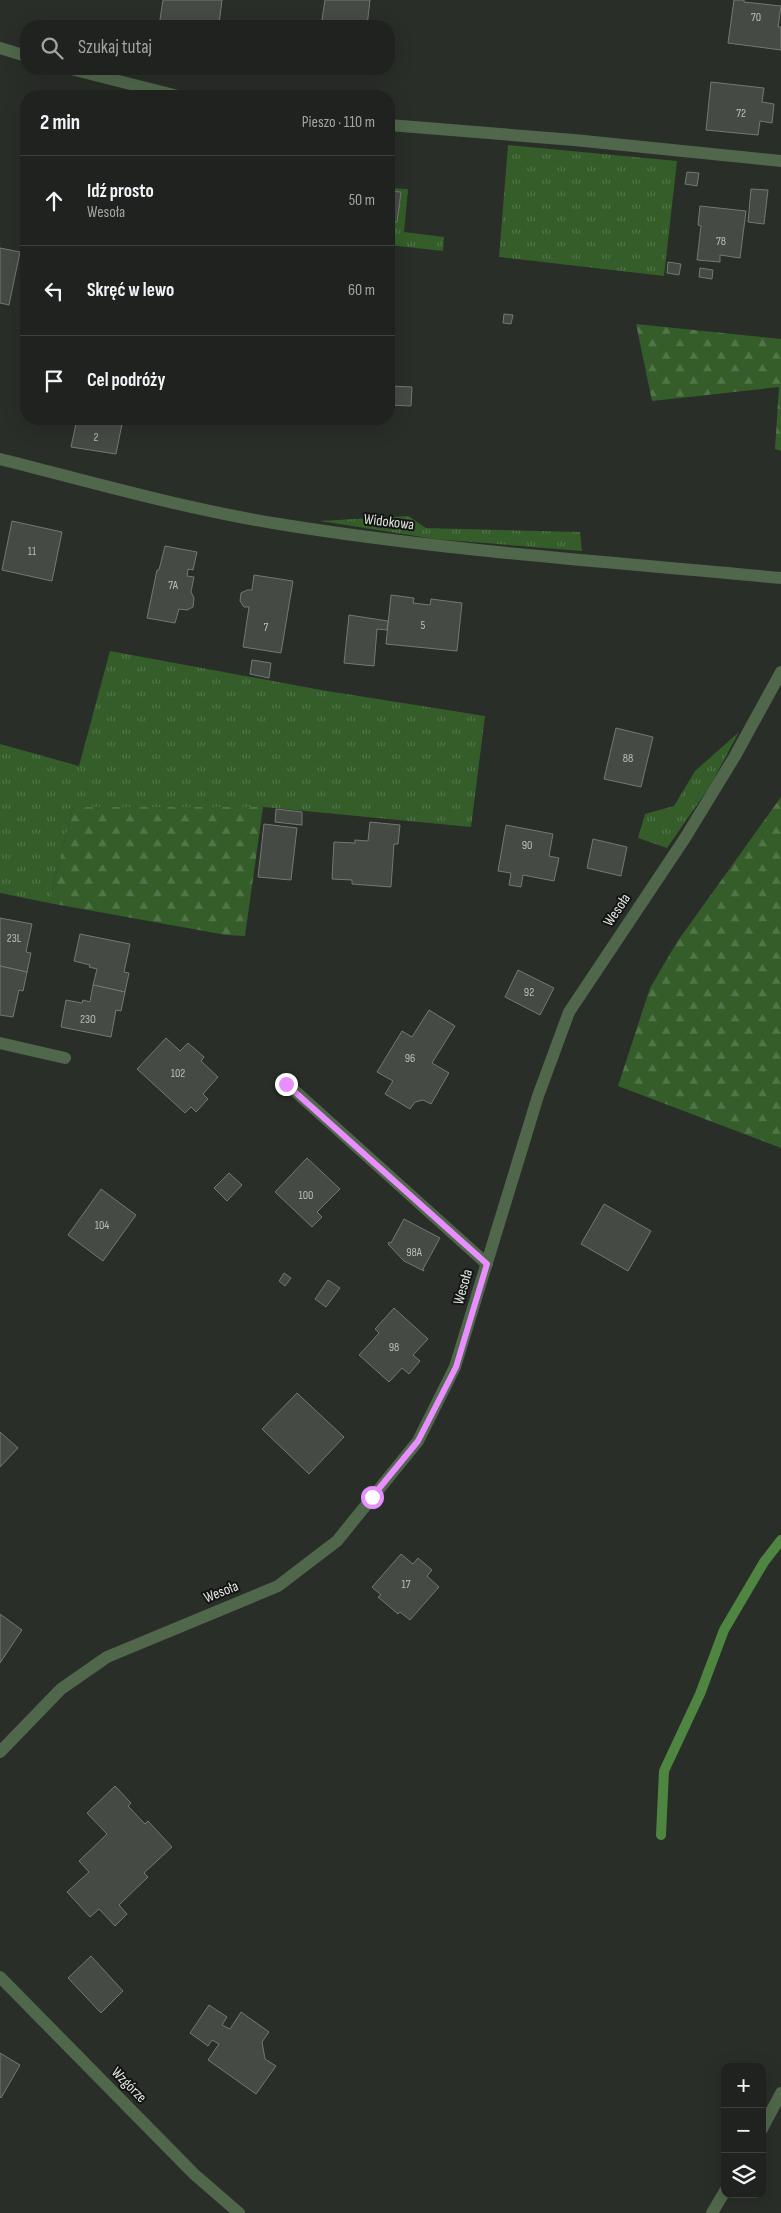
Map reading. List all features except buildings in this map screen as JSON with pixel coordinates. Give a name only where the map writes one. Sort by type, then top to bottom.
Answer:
[{"type":"street","points":[[0,48],[20,54]]},
{"type":"street","points":[[95,75],[154,90]]},
{"type":"street","points":[[395,125],[781,160]]},
{"type":"street","name":"Widokowa","points":[[0,459],[151,497],[278,524],[488,551],[781,578]]},
{"type":"street","name":"Wesoła","points":[[0,1752],[61,1689],[107,1657],[278,1586],[337,1541],[418,1441],[456,1367],[538,1096],[569,1012],[684,838],[735,756],[781,672]]},
{"type":"street","points":[[0,1043],[66,1058]]},
{"type":"street","points":[[286,1084],[487,1264]]},
{"type":"street","name":"Wzgórze","points":[[0,1977],[194,2174],[239,2213]]},
{"type":"street","points":[[766,2122],[781,2094]]},
{"type":"street","points":[[712,2213],[721,2198]]},
{"type":"green space","points":[[508,145],[677,161],[664,276],[499,257]]},
{"type":"green space","points":[[395,188],[408,189],[404,232],[444,237],[443,251],[395,246]]},
{"type":"green space","points":[[636,324],[781,339],[781,451],[775,449],[779,387],[652,401]]},
{"type":"green space","points":[[408,516],[426,528],[580,532],[582,551],[435,539],[320,521]]},
{"type":"green space","points":[[110,651],[321,690],[485,716],[471,827],[263,807],[73,807],[49,903],[0,893],[0,744],[79,766]]},
{"type":"green space","points":[[739,732],[710,786],[667,848],[638,838],[645,814],[674,806],[695,771]]},
{"type":"green space","points":[[781,797],[781,1148],[618,1086],[650,988],[677,942]]},
{"type":"green space","points":[[73,807],[263,807],[245,936],[226,935],[49,903]]},
{"type":"waterway","points":[[661,1835],[664,1771],[700,1694],[724,1630],[764,1562],[781,1540]]},
{"type":"route","points":[[286,1084],[487,1264],[456,1367],[418,1441],[372,1497]]}]
